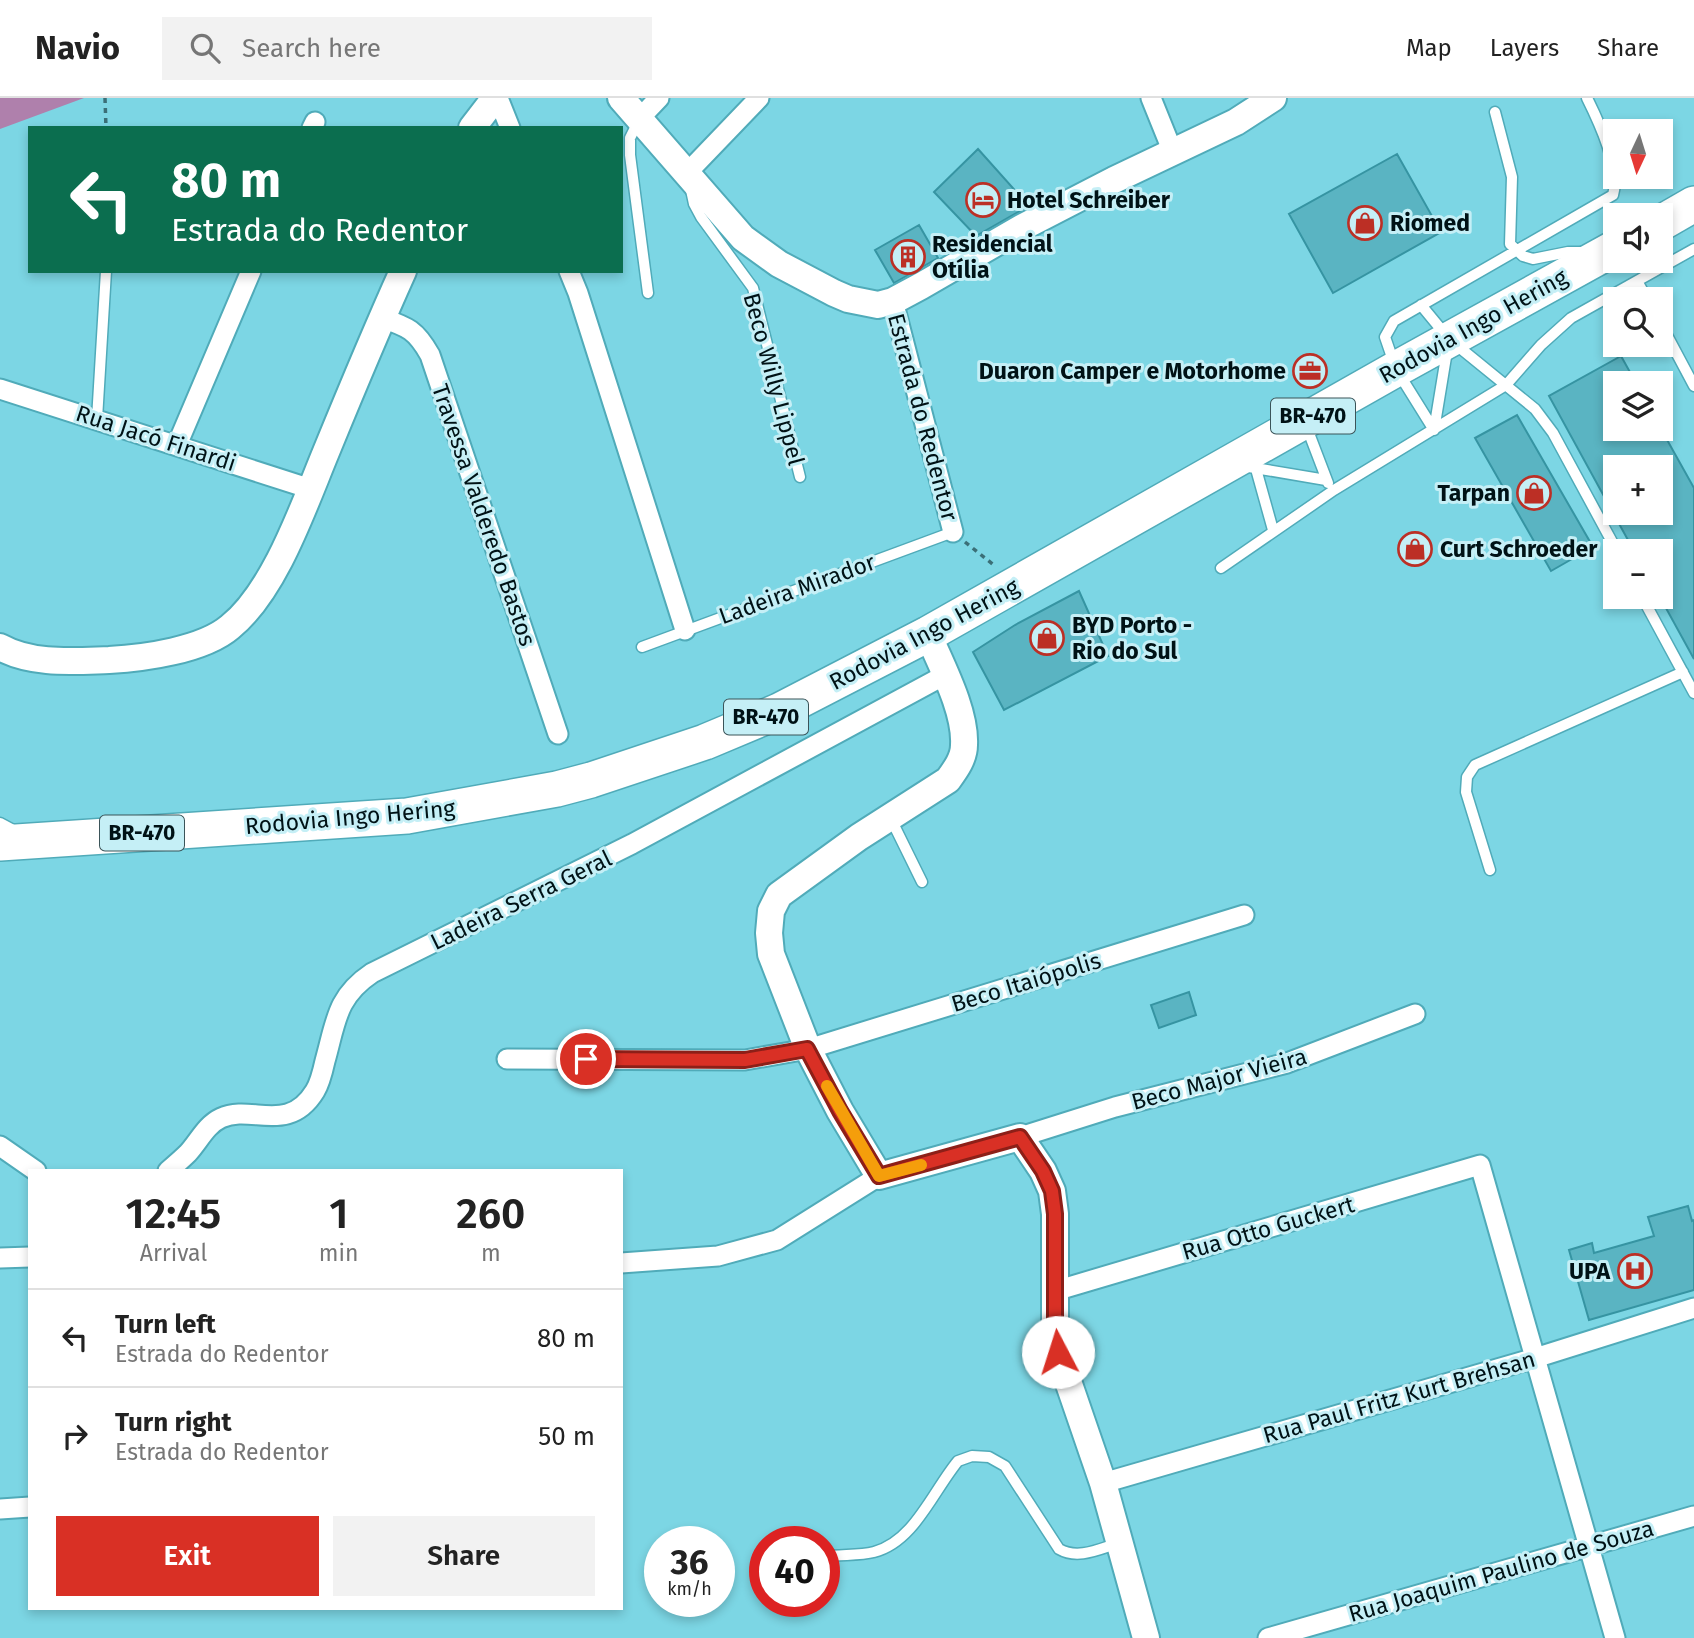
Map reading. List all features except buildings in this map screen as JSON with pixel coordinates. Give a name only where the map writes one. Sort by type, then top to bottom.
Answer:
[{"type":"highway","points":[[1673,216],[1694,204]]},
{"type":"highway","name":"Rodovia Ingo Hering","points":[[15,841],[407,816],[557,789],[662,758],[745,727],[928,634],[1243,466],[1304,421],[1603,254]]},
{"type":"street","points":[[474,126],[496,98],[509,126]]},
{"type":"street","points":[[621,98],[743,238],[779,264],[848,299],[878,305],[893,301],[1023,227],[1172,150],[1236,122],[1273,98]]},
{"type":"street","points":[[640,118],[659,98]]},
{"type":"street","points":[[687,173],[759,98]]},
{"type":"street","points":[[1151,98],[1172,150]]},
{"type":"street","points":[[177,445],[250,273]]},
{"type":"street","points":[[0,648],[24,657],[80,661],[117,659],[207,642],[229,628],[247,611],[278,561],[402,273]]},
{"type":"street","points":[[570,273],[685,631]]},
{"type":"street","name":"Estrada do Redentor","points":[[893,301],[953,532]]},
{"type":"street","name":"Travessa Valderedo Bastos","points":[[382,318],[408,327],[430,355],[558,734]]},
{"type":"street","name":"Rua Jacó Finardi","points":[[0,389],[311,489]]},
{"type":"street","points":[[879,1176],[807,1049],[771,954],[769,933],[771,911],[779,895],[889,817],[948,780],[958,765],[964,747],[963,724],[928,634]]},
{"type":"street","name":"Ladeira Serra Geral","points":[[170,1169],[187,1154],[211,1124],[224,1116],[265,1117],[290,1114],[302,1107],[315,1091],[345,997],[357,983],[372,973],[632,844],[945,675]]},
{"type":"street","name":"Beco Itaiópolis","points":[[507,1059],[745,1060],[807,1049],[1244,915]]},
{"type":"street","name":"Beco Major Vieira","points":[[1020,1137],[1115,1107],[1287,1062],[1415,1014]]},
{"type":"street","points":[[623,1263],[718,1256],[776,1240],[879,1176],[1020,1137],[1043,1171],[1052,1191],[1055,1214],[1055,1328],[1058,1352],[1103,1483],[1146,1638]]},
{"type":"street","points":[[0,1146],[33,1169]]},
{"type":"street","name":"Rua Otto Guckert","points":[[1055,1291],[1480,1166],[1535,1358]]},
{"type":"street","points":[[0,1258],[28,1257]]},
{"type":"street","name":"Rua Paul Fritz Kurt Brehsan","points":[[1103,1483],[1535,1358],[1694,1308]]},
{"type":"street","points":[[1535,1358],[1615,1638]]},
{"type":"street","points":[[0,1509],[28,1507]]},
{"type":"street","name":"Rua Joaquim Paulino de Souza","points":[[1268,1638],[1694,1516]]},
{"type":"lane","points":[[1434,430],[1396,369],[1385,337],[1394,321],[1613,195],[1616,186],[1605,134],[1587,98]]},
{"type":"lane","points":[[1496,112],[1511,177],[1510,244],[1522,256],[1534,259],[1568,252],[1603,250]]},
{"type":"lane","points":[[640,118],[631,138],[630,155],[648,293]]},
{"type":"lane","name":"Beco Willy Lippel","points":[[687,173],[694,205],[752,288],[800,477]]},
{"type":"lane","points":[[1221,568],[1334,490],[1506,385],[1541,345],[1570,318],[1694,249]]},
{"type":"lane","points":[[97,419],[106,273]]},
{"type":"lane","points":[[1637,281],[1640,287]]},
{"type":"lane","points":[[1421,305],[1449,340],[1535,410],[1553,433],[1611,539]]},
{"type":"lane","points":[[1434,430],[1449,340]]},
{"type":"lane","points":[[1673,347],[1694,386]]},
{"type":"lane","points":[[1304,421],[1326,480],[1334,490]]},
{"type":"lane","points":[[1243,466],[1326,480]]},
{"type":"lane","points":[[1243,466],[1273,530]]},
{"type":"lane","name":"Ladeira Mirador","points":[[642,647],[953,532]]},
{"type":"lane","points":[[1649,609],[1694,693]]},
{"type":"lane","points":[[1490,870],[1466,792],[1466,777],[1475,765],[1683,672]]},
{"type":"lane","points":[[889,817],[922,882]]},
{"type":"lane","points":[[0,823],[15,841]]},
{"type":"lane","points":[[840,1555],[873,1552],[893,1545],[906,1534],[958,1461],[972,1456],[989,1457],[1005,1466],[1059,1549],[1077,1555],[1119,1543]]},
{"type":"path","points":[[104,98],[106,126]]},
{"type":"path","points":[[953,532],[1018,585]]},
{"type":"shaded area","points":[[0,98],[84,98],[0,129]]},
{"type":"slow traffic","points":[[827,1086],[879,1176],[921,1165]]},
{"type":"place","name":"Hotel Schreiber","points":[[983,200]]},
{"type":"place","name":"Riomed","points":[[1365,223]]},
{"type":"place","name":"Residencial Otília","points":[[908,257]]},
{"type":"place","name":"Duaron Camper e Motorhome","points":[[1310,371]]},
{"type":"place","name":"Tarpan","points":[[1534,493]]},
{"type":"place","name":"Curt Schroeder","points":[[1415,549]]},
{"type":"place","name":"BYD Porto - Rio do Sul","points":[[1047,638]]},
{"type":"place","name":"UPA","points":[[1635,1271]]},
{"type":"route","points":[[586,1059],[745,1060],[807,1049],[879,1176],[1020,1137],[1043,1171],[1052,1191],[1055,1214],[1055,1328],[1058,1352]]}]
